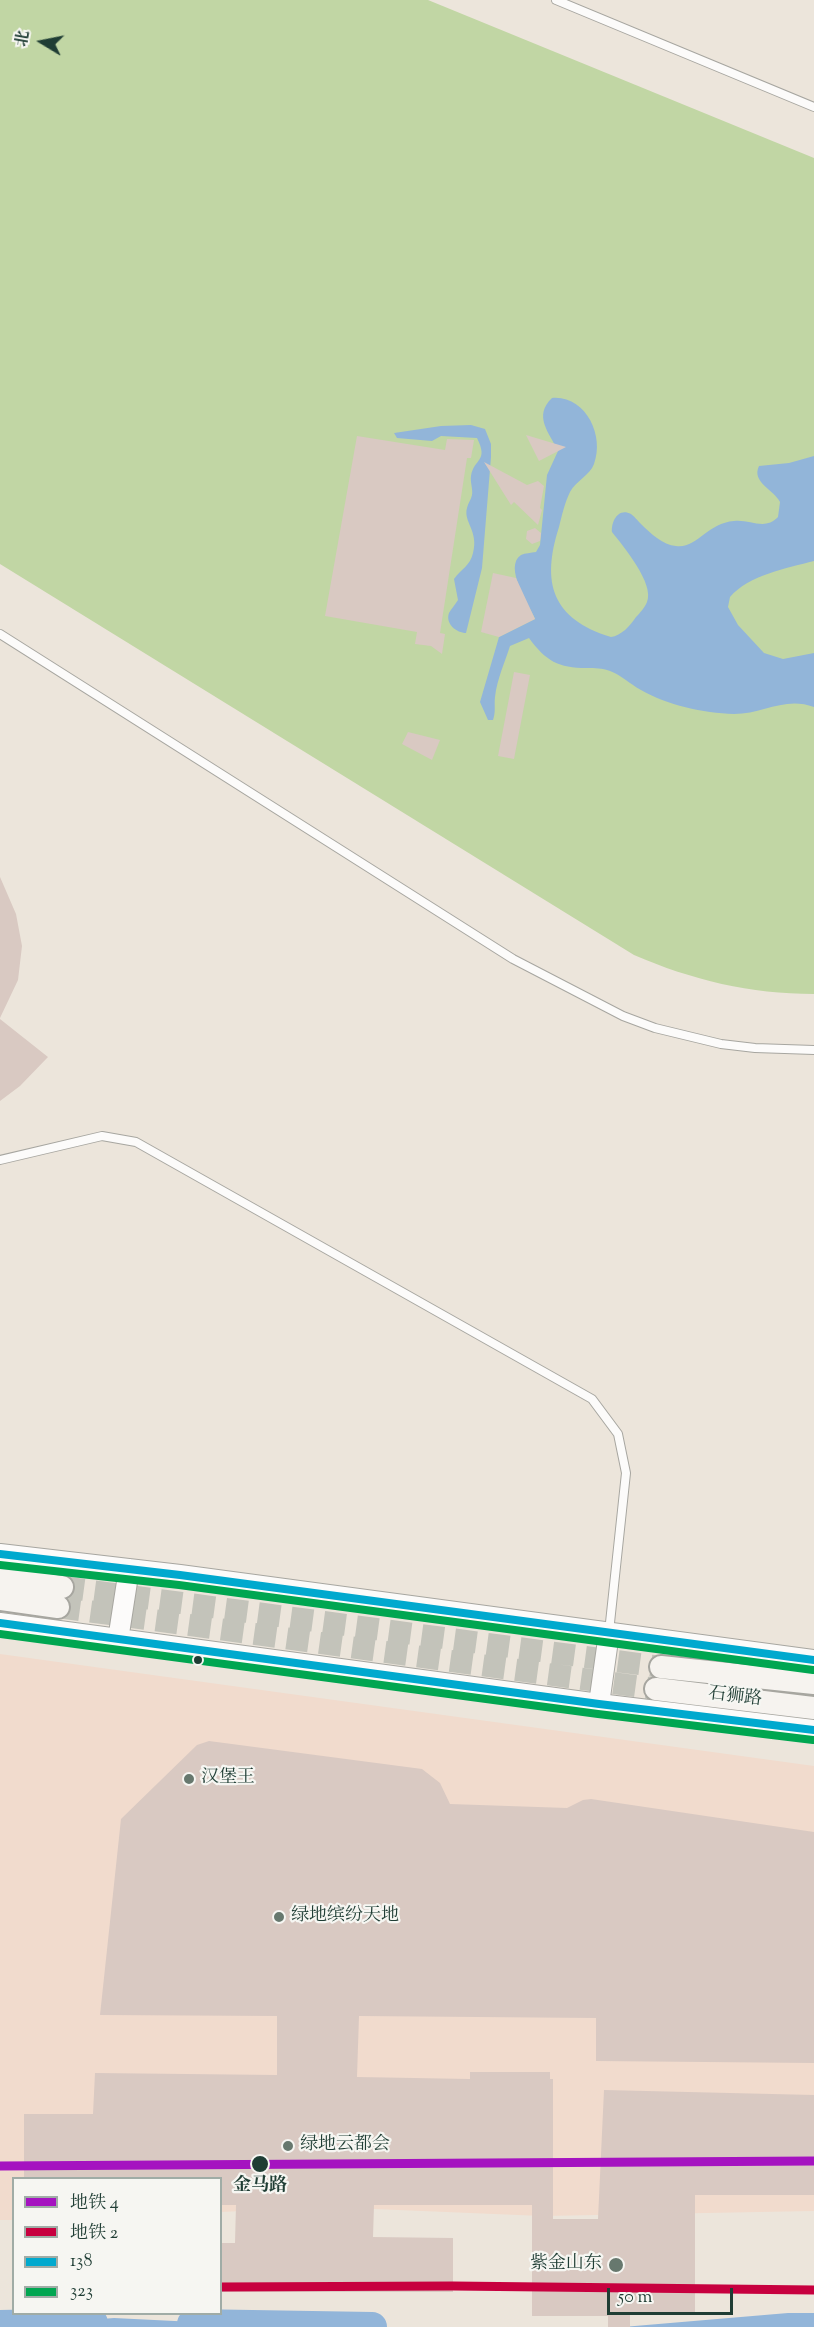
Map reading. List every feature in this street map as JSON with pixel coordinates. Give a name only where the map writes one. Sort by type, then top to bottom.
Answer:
[{"type":"main road","points":[[0,1577],[60,1597],[0,1599]]},
{"type":"main road","name":"石狮路","points":[[661,1667],[814,1683]]},
{"type":"main road","name":"石狮路","points":[[656,1689],[814,1708]]},
{"type":"street","points":[[0,1554],[814,1660]]},
{"type":"street","points":[[118,1640],[129,1569]]},
{"type":"street","name":"石狮路","points":[[0,1623],[599,1704],[814,1730]]},
{"type":"street","points":[[599,1704],[609,1633]]},
{"type":"lane","points":[[556,0],[814,107]]},
{"type":"lane","points":[[0,634],[513,959],[613,1011],[655,1028],[721,1044],[755,1048],[814,1050]]},
{"type":"lane","points":[[0,1160],[102,1136],[136,1142],[592,1399],[618,1434],[626,1473],[609,1633]]},
{"type":"shaded area","name":"绿地云都会","points":[[0,1654],[814,1766],[814,2211],[542,2216],[326,2207],[222,2212],[222,2177],[12,2177],[12,2220],[0,2220]]},
{"type":"green space","points":[[0,0],[428,0],[814,158],[814,994],[767,991],[722,984],[678,972],[634,955],[0,564]]},
{"type":"water","points":[[552,398],[564,399],[583,410],[594,430],[597,453],[592,468],[570,492],[565,504],[551,565],[552,582],[556,596],[575,620],[611,637],[622,632],[631,623],[645,606],[648,594],[637,565],[612,532],[614,520],[619,514],[626,512],[631,514],[657,538],[676,546],[690,544],[716,526],[725,523],[740,521],[768,523],[778,517],[780,502],[758,477],[759,466],[789,463],[814,456],[814,561],[769,573],[747,583],[730,597],[728,607],[738,625],[764,653],[783,659],[814,653],[814,707],[793,703],[734,714],[686,707],[651,695],[610,671],[599,668],[568,667],[553,662],[529,638],[510,646],[497,684],[493,720],[488,720],[480,702],[499,637],[535,619],[519,586],[515,568],[516,561],[521,555],[536,552],[540,545],[547,475],[558,451],[543,418],[546,405]]},
{"type":"water","points":[[471,425],[485,429],[491,444],[491,457],[482,568],[466,633],[453,627],[448,617],[458,600],[454,579],[468,564],[473,553],[473,533],[466,513],[472,495],[471,476],[482,452],[480,446],[477,438],[441,436],[432,441],[397,438],[394,433],[441,426]]},
{"type":"water","points":[[788,2313],[814,2313],[814,2327],[623,2327]]},
{"type":"water","points":[[114,2318],[255,2325],[278,2327],[0,2327]]},
{"type":"building","points":[[526,435],[566,447],[539,461]]},
{"type":"building","points":[[357,436],[445,450],[447,439],[474,440],[471,458],[467,458],[440,633],[445,634],[442,654],[431,646],[415,644],[417,632],[325,616]]},
{"type":"building","points":[[484,462],[527,485],[538,481],[544,486],[538,525],[514,502],[511,505]]},
{"type":"building","points":[[535,528],[541,533],[540,541],[532,544],[526,539],[527,531]]},
{"type":"building","points":[[493,573],[516,578],[535,619],[499,637],[481,632]]},
{"type":"building","points":[[514,672],[530,675],[514,759],[498,756]]},
{"type":"building","points":[[408,732],[440,740],[432,760],[402,744]]},
{"type":"building","points":[[0,877],[16,914],[22,946],[18,980],[0,1018]]},
{"type":"building","points":[[0,1019],[48,1057],[20,1086],[0,1101]]},
{"type":"building","name":"绿地云都会","points":[[209,1741],[422,1769],[440,1783],[450,1804],[567,1808],[583,1800],[591,1799],[814,1832],[814,2063],[596,2061],[596,2018],[359,2016],[357,2077],[470,2079],[470,2072],[550,2072],[550,2079],[553,2079],[553,2219],[598,2219],[604,2090],[814,2095],[814,2195],[695,2195],[695,2315],[630,2315],[630,2327],[608,2327],[608,2316],[532,2316],[532,2205],[374,2205],[373,2237],[453,2238],[453,2292],[222,2292],[222,2243],[235,2243],[236,2205],[222,2205],[222,2177],[24,2177],[24,2114],[93,2114],[95,2073],[277,2075],[277,2016],[100,2015],[121,1819],[197,1745]]},
{"type":"waterway","points":[[0,2325],[93,2323]]},
{"type":"waterway","points":[[192,2324],[372,2327]]},
{"type":"tunnel","points":[[62,1587],[661,1667]]},
{"type":"tunnel","points":[[58,1607],[656,1689]]},
{"type":"metro line","name":"4","points":[[0,2166],[814,2161]]},
{"type":"metro line","name":"2","points":[[222,2287],[453,2286],[814,2290]]},
{"type":"transit line","name":"138","points":[[0,1554],[180,1575],[814,1660]]},
{"type":"transit line","name":"323","points":[[0,1565],[179,1585],[813,1670]]},
{"type":"transit line","name":"138","points":[[0,1623],[599,1704],[814,1730]]},
{"type":"transit line","name":"323","points":[[0,1634],[598,1714],[813,1740]]},
{"type":"place","name":"汉堡王","points":[[189,1779]]},
{"type":"place","name":"绿地缤纷天地","points":[[279,1917]]},
{"type":"place","name":"绿地云都会","points":[[288,2146]]},
{"type":"place","name":"金马路","points":[[260,2164]]},
{"type":"place","name":"紫金山东","points":[[616,2265]]}]
